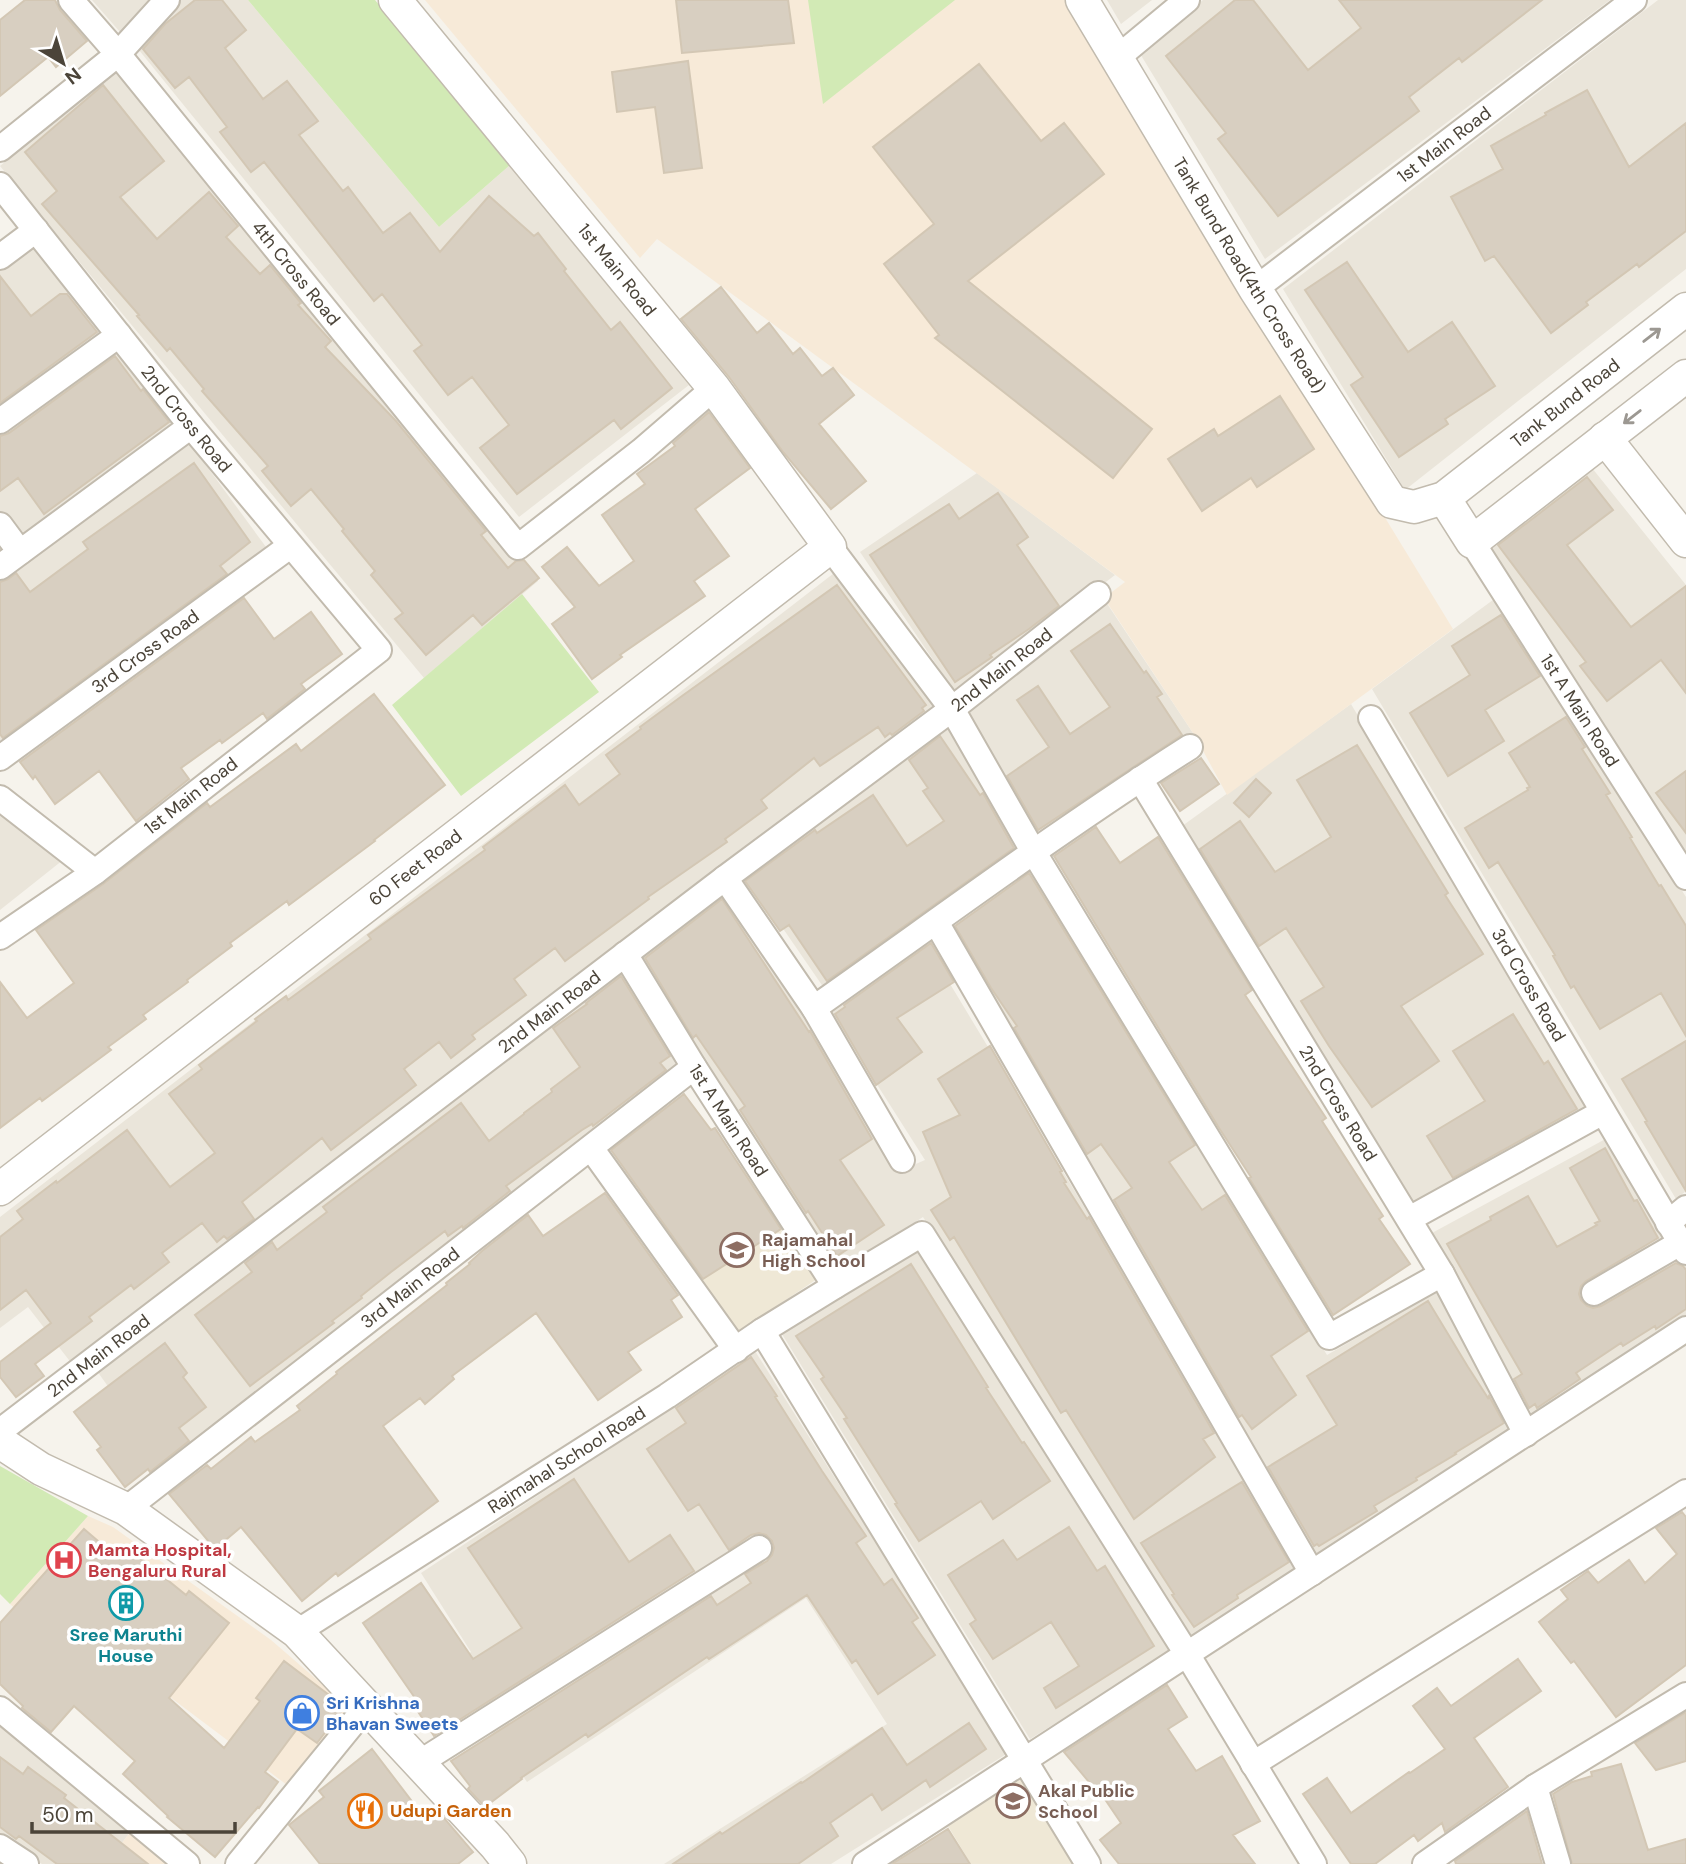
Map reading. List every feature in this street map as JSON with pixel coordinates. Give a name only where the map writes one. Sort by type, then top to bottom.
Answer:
[{"type":"street","name":"4th Cross Road","points":[[71,0],[118,54],[518,547],[640,451],[714,388]]},
{"type":"street","points":[[0,149],[118,54],[167,0]]},
{"type":"street","name":"1st Main Road","points":[[395,0],[714,388],[830,547]]},
{"type":"street","name":"Tank Bund Road(4th Cross Road)","points":[[1082,0],[1255,289],[1392,502],[1415,507],[1444,499]]},
{"type":"street","points":[[1117,58],[1187,0]]},
{"type":"street","name":"1st Main Road","points":[[1255,289],[1634,0]]},
{"type":"street","name":"2nd Cross Road","points":[[0,185],[191,426],[379,650]]},
{"type":"street","points":[[0,257],[36,230]]},
{"type":"street","name":"Tank Bund Road","points":[[1444,499],[1686,309]]},
{"type":"street","points":[[0,421],[119,335]]},
{"type":"street","points":[[1444,499],[1472,542],[1686,376]]},
{"type":"street","points":[[0,567],[191,426]]},
{"type":"street","points":[[1605,439],[1686,541]]},
{"type":"street","points":[[0,525],[20,552]]},
{"type":"street","name":"1st A Main Road","points":[[1472,542],[1686,877]]},
{"type":"street","name":"3rd Cross Road","points":[[0,758],[290,546]]},
{"type":"street","points":[[830,547],[952,709],[1033,851],[1329,1337],[1442,1274]]},
{"type":"street","name":"60 Feet Road","points":[[0,1189],[830,547]]},
{"type":"street","name":"2nd Main Road","points":[[0,1431],[725,877],[952,709],[1098,594]]},
{"type":"street","name":"1st Main Road","points":[[0,937],[95,872],[379,650]]},
{"type":"street","name":"3rd Cross Road","points":[[1371,718],[1603,1112],[1680,1231]]},
{"type":"street","points":[[814,1008],[1033,851],[1190,747]]},
{"type":"street","name":"2nd Cross Road","points":[[1140,779],[1442,1274],[1526,1434]]},
{"type":"street","points":[[0,798],[95,872]]},
{"type":"street","points":[[725,877],[814,1008],[902,1160]]},
{"type":"street","points":[[936,922],[1312,1573]]},
{"type":"street","name":"1st A Main Road","points":[[625,954],[835,1286]]},
{"type":"street","name":"3rd Main Road","points":[[126,1509],[694,1067]]},
{"type":"street","points":[[1409,1219],[1603,1112]]},
{"type":"street","points":[[591,1148],[736,1350]]},
{"type":"street","points":[[1594,1293],[1680,1231]]},
{"type":"street","name":"Rajmahal School Road","points":[[298,1632],[667,1396],[762,1331],[922,1234],[1187,1654]]},
{"type":"street","points":[[877,1861],[1024,1761],[1686,1329]]},
{"type":"street","points":[[762,1331],[1088,1864]]},
{"type":"street","points":[[0,1442],[41,1469],[126,1509],[298,1632],[419,1763],[503,1862]]},
{"type":"street","points":[[1252,1764],[1686,1492]]},
{"type":"street","points":[[419,1763],[759,1548]]},
{"type":"street","points":[[1187,1654],[1314,1864]]},
{"type":"street","points":[[1425,1864],[1535,1787],[1686,1695]]},
{"type":"street","points":[[238,1864],[368,1706]]},
{"type":"street","points":[[0,1709],[187,1864]]},
{"type":"street","points":[[1535,1787],[1558,1864]]},
{"type":"street","points":[[0,1847],[26,1864]]},
{"type":"shaded area","points":[[92,0],[150,0],[120,32]]},
{"type":"shaded area","points":[[176,0],[248,0],[439,227],[511,164],[689,385],[519,517],[134,44]]},
{"type":"shaded area","points":[[425,0],[1069,0],[1453,629],[1227,795],[1195,736],[1104,598],[1125,582],[657,239],[640,258]]},
{"type":"shaded area","points":[[1107,0],[1152,0],[1121,24]]},
{"type":"shaded area","points":[[1203,0],[1610,0],[1265,259],[1139,52]]},
{"type":"shaded area","points":[[1658,0],[1686,0],[1686,269],[1405,490],[1283,289]]},
{"type":"shaded area","points":[[116,70],[538,581],[424,678],[0,166]]},
{"type":"shaded area","points":[[35,244],[103,331],[0,410],[0,271]]},
{"type":"shaded area","points":[[118,343],[178,423],[18,540],[0,515],[0,430]]},
{"type":"shaded area","points":[[189,442],[266,547],[0,741],[0,581]]},
{"type":"shaded area","points":[[1588,463],[1686,585],[1686,860],[1482,544]]},
{"type":"shaded area","points":[[977,473],[1115,575],[957,695],[860,552]]},
{"type":"shaded area","points":[[838,570],[941,709],[72,1364],[28,1307],[0,1328],[0,1217]]},
{"type":"shaded area","points":[[1497,597],[1686,897],[1686,1191],[1676,1199],[1372,689]]},
{"type":"shaded area","points":[[1104,599],[1195,736],[1037,841],[967,708]]},
{"type":"shaded area","points":[[1351,704],[1591,1111],[1413,1211],[1178,829]]},
{"type":"shaded area","points":[[950,724],[1022,854],[826,991],[744,872]]},
{"type":"shaded area","points":[[0,805],[68,856],[0,910]]},
{"type":"shaded area","points":[[1033,875],[1327,1355],[1438,1291],[1513,1429],[1316,1560],[948,934]]},
{"type":"shaded area","points":[[725,888],[902,1170],[925,1160],[829,1009],[926,944],[1300,1565],[1191,1637],[923,1217],[839,1271],[634,956]]},
{"type":"shaded area","points":[[622,968],[681,1064],[164,1465],[97,1371]]},
{"type":"shaded area","points":[[1611,1136],[1686,1263],[1686,1320],[1534,1418],[1432,1233]]},
{"type":"shaded area","name":"Rajamahal High School","points":[[742,1165],[817,1279],[732,1336],[656,1222]]},
{"type":"shaded area","points":[[924,1247],[1171,1652],[1030,1739],[782,1334]]},
{"type":"shaded area","points":[[755,1351],[1008,1753],[831,1864],[664,1864],[887,1724],[806,1598],[527,1782],[448,1669],[471,1652],[421,1573]]},
{"type":"shaded area","points":[[88,1516],[113,1527],[271,1640],[352,1710],[291,1788],[69,1621],[51,1643],[10,1604]]},
{"type":"shaded area","points":[[0,1726],[131,1831],[106,1864],[42,1864],[0,1838]]},
{"type":"shaded area","name":"Akal Public School","points":[[1024,1777],[1078,1864],[971,1864],[948,1826]]},
{"type":"shaded area","points":[[131,1831],[175,1864],[106,1864]]},
{"type":"green space","points":[[248,0],[375,0],[511,164],[439,227]]},
{"type":"green space","points":[[808,0],[955,0],[823,104]]},
{"type":"green space","points":[[522,594],[599,692],[461,796],[392,705]]},
{"type":"green space","points":[[0,1466],[88,1516],[10,1604],[0,1594]]},
{"type":"building","points":[[25,0],[55,0],[60,10],[87,41],[56,67],[48,57],[0,96],[0,20]]},
{"type":"building","points":[[195,0],[222,0],[246,30],[225,48],[263,99],[287,81],[318,121],[299,135],[343,191],[348,187],[383,233],[410,213],[440,252],[489,196],[534,236],[538,233],[611,330],[620,322],[672,388],[621,429],[614,420],[517,494],[480,448],[509,425],[472,377],[448,395],[414,351],[422,345],[382,294],[374,301],[264,162],[251,172],[220,132],[227,127],[189,77],[175,88],[143,49],[165,24]]},
{"type":"building","points":[[676,0],[788,0],[794,43],[682,53]]},
{"type":"building","points":[[1235,0],[1253,0],[1308,70],[1361,28],[1339,0],[1542,0],[1462,62],[1459,58],[1409,97],[1419,111],[1278,216],[1218,139],[1226,133],[1166,56]]},
{"type":"building","points":[[688,61],[702,168],[664,173],[655,107],[617,112],[612,72]]},
{"type":"building","points":[[979,64],[1041,141],[1064,123],[1104,174],[968,281],[1152,429],[1113,478],[935,338],[939,335],[884,264],[934,224],[873,147]]},
{"type":"building","points":[[103,85],[164,161],[120,197],[157,239],[209,192],[238,226],[226,237],[260,274],[270,265],[301,303],[298,305],[331,341],[325,347],[396,421],[486,531],[481,535],[508,568],[516,561],[524,560],[539,578],[482,625],[473,615],[426,655],[395,619],[403,613],[371,575],[375,571],[311,489],[291,506],[262,471],[268,466],[202,391],[204,389],[170,348],[167,351],[42,204],[57,191],[25,152]]},
{"type":"building","points":[[1587,90],[1629,167],[1686,123],[1686,231],[1639,267],[1637,264],[1586,302],[1588,305],[1551,333],[1494,256],[1485,261],[1451,197],[1503,169],[1491,146]]},
{"type":"building","points":[[1347,262],[1408,352],[1452,322],[1495,386],[1445,419],[1448,424],[1399,457],[1351,385],[1363,377],[1305,290]]},
{"type":"building","points":[[0,276],[31,316],[60,294],[67,294],[97,332],[0,403]]},
{"type":"building","points":[[721,287],[757,333],[769,323],[793,354],[800,348],[822,376],[833,368],[854,395],[819,424],[866,481],[831,509],[783,452],[729,377],[681,319]]},
{"type":"building","points":[[115,356],[169,422],[44,514],[18,478],[0,491],[0,436],[9,433]]},
{"type":"building","points":[[1280,396],[1314,449],[1257,487],[1251,478],[1202,511],[1168,459],[1214,429],[1218,436]]},
{"type":"building","points":[[709,412],[750,468],[695,509],[729,556],[694,581],[705,596],[620,655],[622,657],[592,679],[552,624],[575,607],[542,567],[567,547],[599,586],[634,561],[602,515],[645,484],[637,474],[675,446],[673,443]]},
{"type":"building","points":[[194,463],[250,542],[220,566],[227,574],[3,738],[0,734],[0,582],[16,573],[30,592],[88,549],[83,542]]},
{"type":"building","points":[[1587,477],[1613,510],[1567,545],[1631,627],[1686,586],[1686,693],[1661,660],[1607,701],[1580,666],[1586,662],[1498,545]]},
{"type":"building","points":[[998,493],[1028,537],[1017,545],[1059,606],[955,682],[870,555],[949,504],[959,519]]},
{"type":"building","points":[[837,585],[926,705],[922,708],[924,711],[892,735],[890,733],[885,737],[878,727],[820,766],[814,758],[761,800],[767,808],[725,839],[727,842],[648,897],[649,899],[565,961],[555,948],[514,979],[526,995],[472,1035],[475,1039],[451,1058],[439,1042],[404,1069],[416,1085],[331,1150],[322,1138],[242,1202],[254,1219],[227,1239],[224,1236],[217,1242],[202,1223],[162,1253],[169,1262],[134,1289],[131,1285],[89,1317],[92,1321],[35,1364],[44,1376],[16,1397],[0,1377],[0,1362],[51,1323],[26,1290],[0,1310],[0,1237],[23,1219],[17,1211],[127,1130],[170,1187],[215,1153],[169,1094],[202,1069],[199,1065],[286,996],[288,1000],[371,939],[368,935],[485,850],[483,847],[565,785],[579,805],[620,774],[606,755],[682,696]]},
{"type":"building","points":[[244,598],[274,639],[311,612],[342,654],[301,684],[305,689],[267,719],[263,713],[181,768],[189,779],[136,821],[99,771],[55,804],[35,776],[33,779],[20,762]]},
{"type":"building","points":[[1501,615],[1540,676],[1485,710],[1504,741],[1448,776],[1410,713],[1470,675],[1452,646]]},
{"type":"building","points":[[1110,624],[1162,694],[1157,697],[1182,735],[1038,830],[1007,776],[1049,747],[1017,700],[1038,686],[1070,734],[1110,707],[1071,651]]},
{"type":"building","points":[[374,694],[445,785],[289,905],[287,901],[230,943],[232,946],[143,1015],[146,1019],[108,1047],[111,1050],[0,1128],[0,982],[27,1018],[74,983],[36,930],[103,884],[207,803],[210,807],[296,744],[301,751]]},
{"type":"building","points":[[1566,717],[1585,747],[1582,749],[1610,793],[1606,795],[1632,837],[1630,838],[1686,926],[1686,1036],[1661,993],[1600,1029],[1574,986],[1571,988],[1553,956],[1555,955],[1498,862],[1489,868],[1465,828],[1528,790],[1530,787],[1509,753]]},
{"type":"building","points":[[940,736],[980,795],[983,793],[1014,848],[827,981],[789,925],[780,931],[745,881],[815,830],[817,833],[873,795],[907,846],[944,821],[923,791],[928,788],[909,760]]},
{"type":"building","points":[[1357,745],[1483,954],[1401,1006],[1439,1061],[1372,1107],[1301,1001],[1324,987],[1286,928],[1259,946],[1200,849],[1240,821],[1275,872],[1331,837],[1297,780]]},
{"type":"building","points":[[1201,758],[1219,784],[1180,811],[1161,783]]},
{"type":"building","points":[[1686,771],[1686,833],[1656,793]]},
{"type":"building","points":[[1256,779],[1271,793],[1249,817],[1234,803]]},
{"type":"building","points":[[1096,827],[1120,863],[1158,837],[1252,990],[1245,995],[1326,1118],[1322,1121],[1383,1216],[1379,1219],[1410,1264],[1333,1315],[1054,856]]},
{"type":"building","points":[[1029,873],[1195,1145],[1169,1162],[1202,1210],[1225,1195],[1308,1331],[1271,1356],[1296,1395],[1252,1429],[1242,1415],[1239,1417],[1114,1200],[1132,1188],[1101,1144],[1087,1154],[1014,1028],[1017,1026],[955,926]]},
{"type":"building","points":[[722,899],[810,1031],[872,1139],[840,1160],[884,1225],[837,1256],[740,1110],[745,1106],[696,1035],[693,1038],[645,958]]},
{"type":"building","points":[[931,943],[954,982],[897,1018],[922,1052],[876,1085],[835,1014]]},
{"type":"building","points":[[621,976],[670,1056],[660,1063],[666,1070],[593,1126],[592,1124],[582,1130],[506,1186],[510,1191],[463,1228],[462,1226],[448,1236],[445,1231],[391,1272],[332,1321],[334,1323],[250,1386],[195,1315],[252,1272],[245,1263],[272,1242],[277,1250],[327,1212],[323,1207],[461,1103],[489,1141],[552,1092],[551,1089],[580,1067],[553,1028]]},
{"type":"building","points":[[1513,1014],[1544,1064],[1548,1061],[1577,1109],[1453,1178],[1427,1136],[1485,1101],[1453,1051]]},
{"type":"building","points":[[1686,1041],[1686,1191],[1622,1079]]},
{"type":"building","points":[[990,1046],[1062,1171],[1060,1172],[1066,1182],[1064,1183],[1087,1219],[1089,1217],[1214,1433],[1203,1439],[1215,1457],[1134,1519],[1066,1410],[1061,1413],[954,1237],[950,1240],[931,1210],[951,1197],[923,1132],[960,1115],[938,1079]]},
{"type":"building","points":[[684,1094],[711,1130],[715,1128],[781,1229],[703,1279],[611,1150]]},
{"type":"building","points":[[1605,1148],[1658,1238],[1586,1281],[1581,1286],[1581,1300],[1593,1308],[1601,1306],[1676,1263],[1686,1270],[1686,1309],[1656,1329],[1655,1326],[1623,1346],[1621,1343],[1576,1373],[1580,1379],[1537,1408],[1535,1404],[1529,1408],[1514,1379],[1522,1374],[1447,1244],[1528,1196],[1557,1247],[1597,1225],[1595,1223],[1600,1221],[1570,1168]]},
{"type":"building","points":[[605,1193],[678,1295],[671,1300],[682,1317],[628,1352],[641,1370],[598,1400],[536,1313],[452,1376],[454,1379],[425,1404],[420,1398],[383,1426],[438,1501],[338,1576],[336,1573],[302,1601],[241,1527],[215,1549],[169,1494],[207,1465],[211,1469],[251,1437],[255,1442],[300,1410],[297,1406],[337,1374],[336,1372],[447,1285],[446,1283],[482,1251],[528,1215],[543,1236]]},
{"type":"building","points":[[911,1264],[988,1387],[986,1388],[1050,1481],[993,1519],[981,1501],[919,1541],[844,1419],[847,1418],[821,1379],[824,1377],[796,1336]]},
{"type":"building","points":[[1428,1301],[1504,1423],[1374,1506],[1377,1511],[1319,1546],[1314,1546],[1268,1467],[1337,1425],[1307,1376]]},
{"type":"building","points":[[165,1343],[187,1373],[183,1377],[206,1407],[179,1428],[189,1441],[150,1472],[148,1469],[125,1487],[97,1450],[101,1447],[74,1412]]},
{"type":"building","points":[[751,1357],[866,1536],[856,1543],[884,1585],[892,1579],[918,1618],[912,1622],[935,1655],[878,1694],[856,1660],[852,1663],[807,1595],[709,1659],[707,1657],[588,1737],[586,1734],[521,1778],[485,1807],[468,1789],[470,1786],[451,1761],[711,1596],[717,1605],[751,1583],[745,1574],[772,1555],[772,1541],[759,1533],[751,1535],[729,1550],[699,1504],[688,1511],[647,1449],[686,1423],[676,1408]]},
{"type":"building","points":[[574,1479],[629,1562],[670,1535],[694,1571],[434,1736],[411,1701],[415,1698],[363,1623],[421,1583],[473,1659],[522,1628],[468,1548]]},
{"type":"building","points":[[1242,1482],[1289,1562],[1237,1595],[1238,1598],[1194,1627],[1141,1543]]},
{"type":"building","points":[[1682,1512],[1686,1517],[1686,1665],[1616,1717],[1574,1661],[1571,1663],[1539,1622],[1568,1599],[1561,1590],[1588,1571],[1598,1583],[1629,1560],[1645,1583],[1677,1554],[1656,1528]]},
{"type":"building","points":[[1069,1527],[1097,1571],[1105,1566],[1154,1646],[1056,1708],[1044,1688],[1079,1666],[1051,1622],[993,1659],[970,1624],[976,1620],[948,1575],[1003,1540],[1017,1560]]},
{"type":"building","points":[[84,1529],[119,1559],[128,1548],[186,1595],[189,1591],[229,1623],[169,1698],[224,1748],[260,1701],[256,1698],[284,1661],[333,1698],[343,1709],[317,1743],[297,1729],[265,1772],[278,1782],[259,1808],[215,1857],[167,1817],[123,1774],[135,1761],[74,1706],[51,1732],[22,1708],[0,1684],[0,1623]]},
{"type":"building","points":[[1518,1659],[1541,1691],[1474,1738],[1508,1787],[1445,1832],[1442,1823],[1418,1841],[1414,1835],[1375,1864],[1351,1864],[1303,1794],[1327,1778],[1351,1813],[1445,1749],[1413,1706],[1437,1688],[1451,1706]]},
{"type":"building","points":[[1167,1685],[1187,1717],[1168,1729],[1196,1771],[1222,1756],[1260,1821],[1233,1835],[1255,1864],[1119,1864],[1100,1840],[1121,1823],[1096,1786],[1094,1788],[1064,1752]]},
{"type":"building","points":[[1686,1712],[1686,1761],[1656,1770],[1635,1743]]},
{"type":"building","points":[[969,1723],[986,1749],[930,1787],[926,1780],[882,1810],[872,1794],[830,1823],[838,1836],[798,1864],[673,1864],[720,1832],[722,1834],[802,1783],[882,1728],[907,1765]]},
{"type":"building","points":[[372,1749],[427,1821],[439,1812],[473,1852],[458,1864],[320,1864],[289,1825],[324,1797],[319,1791]]},
{"type":"building","points":[[0,1757],[23,1774],[28,1767],[66,1795],[64,1798],[148,1864],[57,1864],[19,1836],[16,1839],[0,1827]]},
{"type":"building","points":[[1621,1764],[1648,1850],[1686,1839],[1686,1864],[1572,1864],[1553,1794],[1572,1782],[1592,1776],[1591,1772]]},
{"type":"building","points":[[1527,1811],[1542,1864],[1456,1864],[1455,1861]]},
{"type":"building","points":[[948,1829],[970,1864],[892,1864],[895,1862]]},
{"type":"place","name":"Rajamahal High School","points":[[737,1250]]},
{"type":"place","name":"Mamta Hospital, Bengaluru Rural","points":[[64,1560]]},
{"type":"place","name":"Sree Maruthi House","points":[[126,1603]]},
{"type":"place","name":"Sri Krishna Bhavan Sweets","points":[[302,1713]]},
{"type":"place","name":"Akal Public School","points":[[1013,1801]]},
{"type":"place","name":"Udupi Garden","points":[[365,1811]]}]
